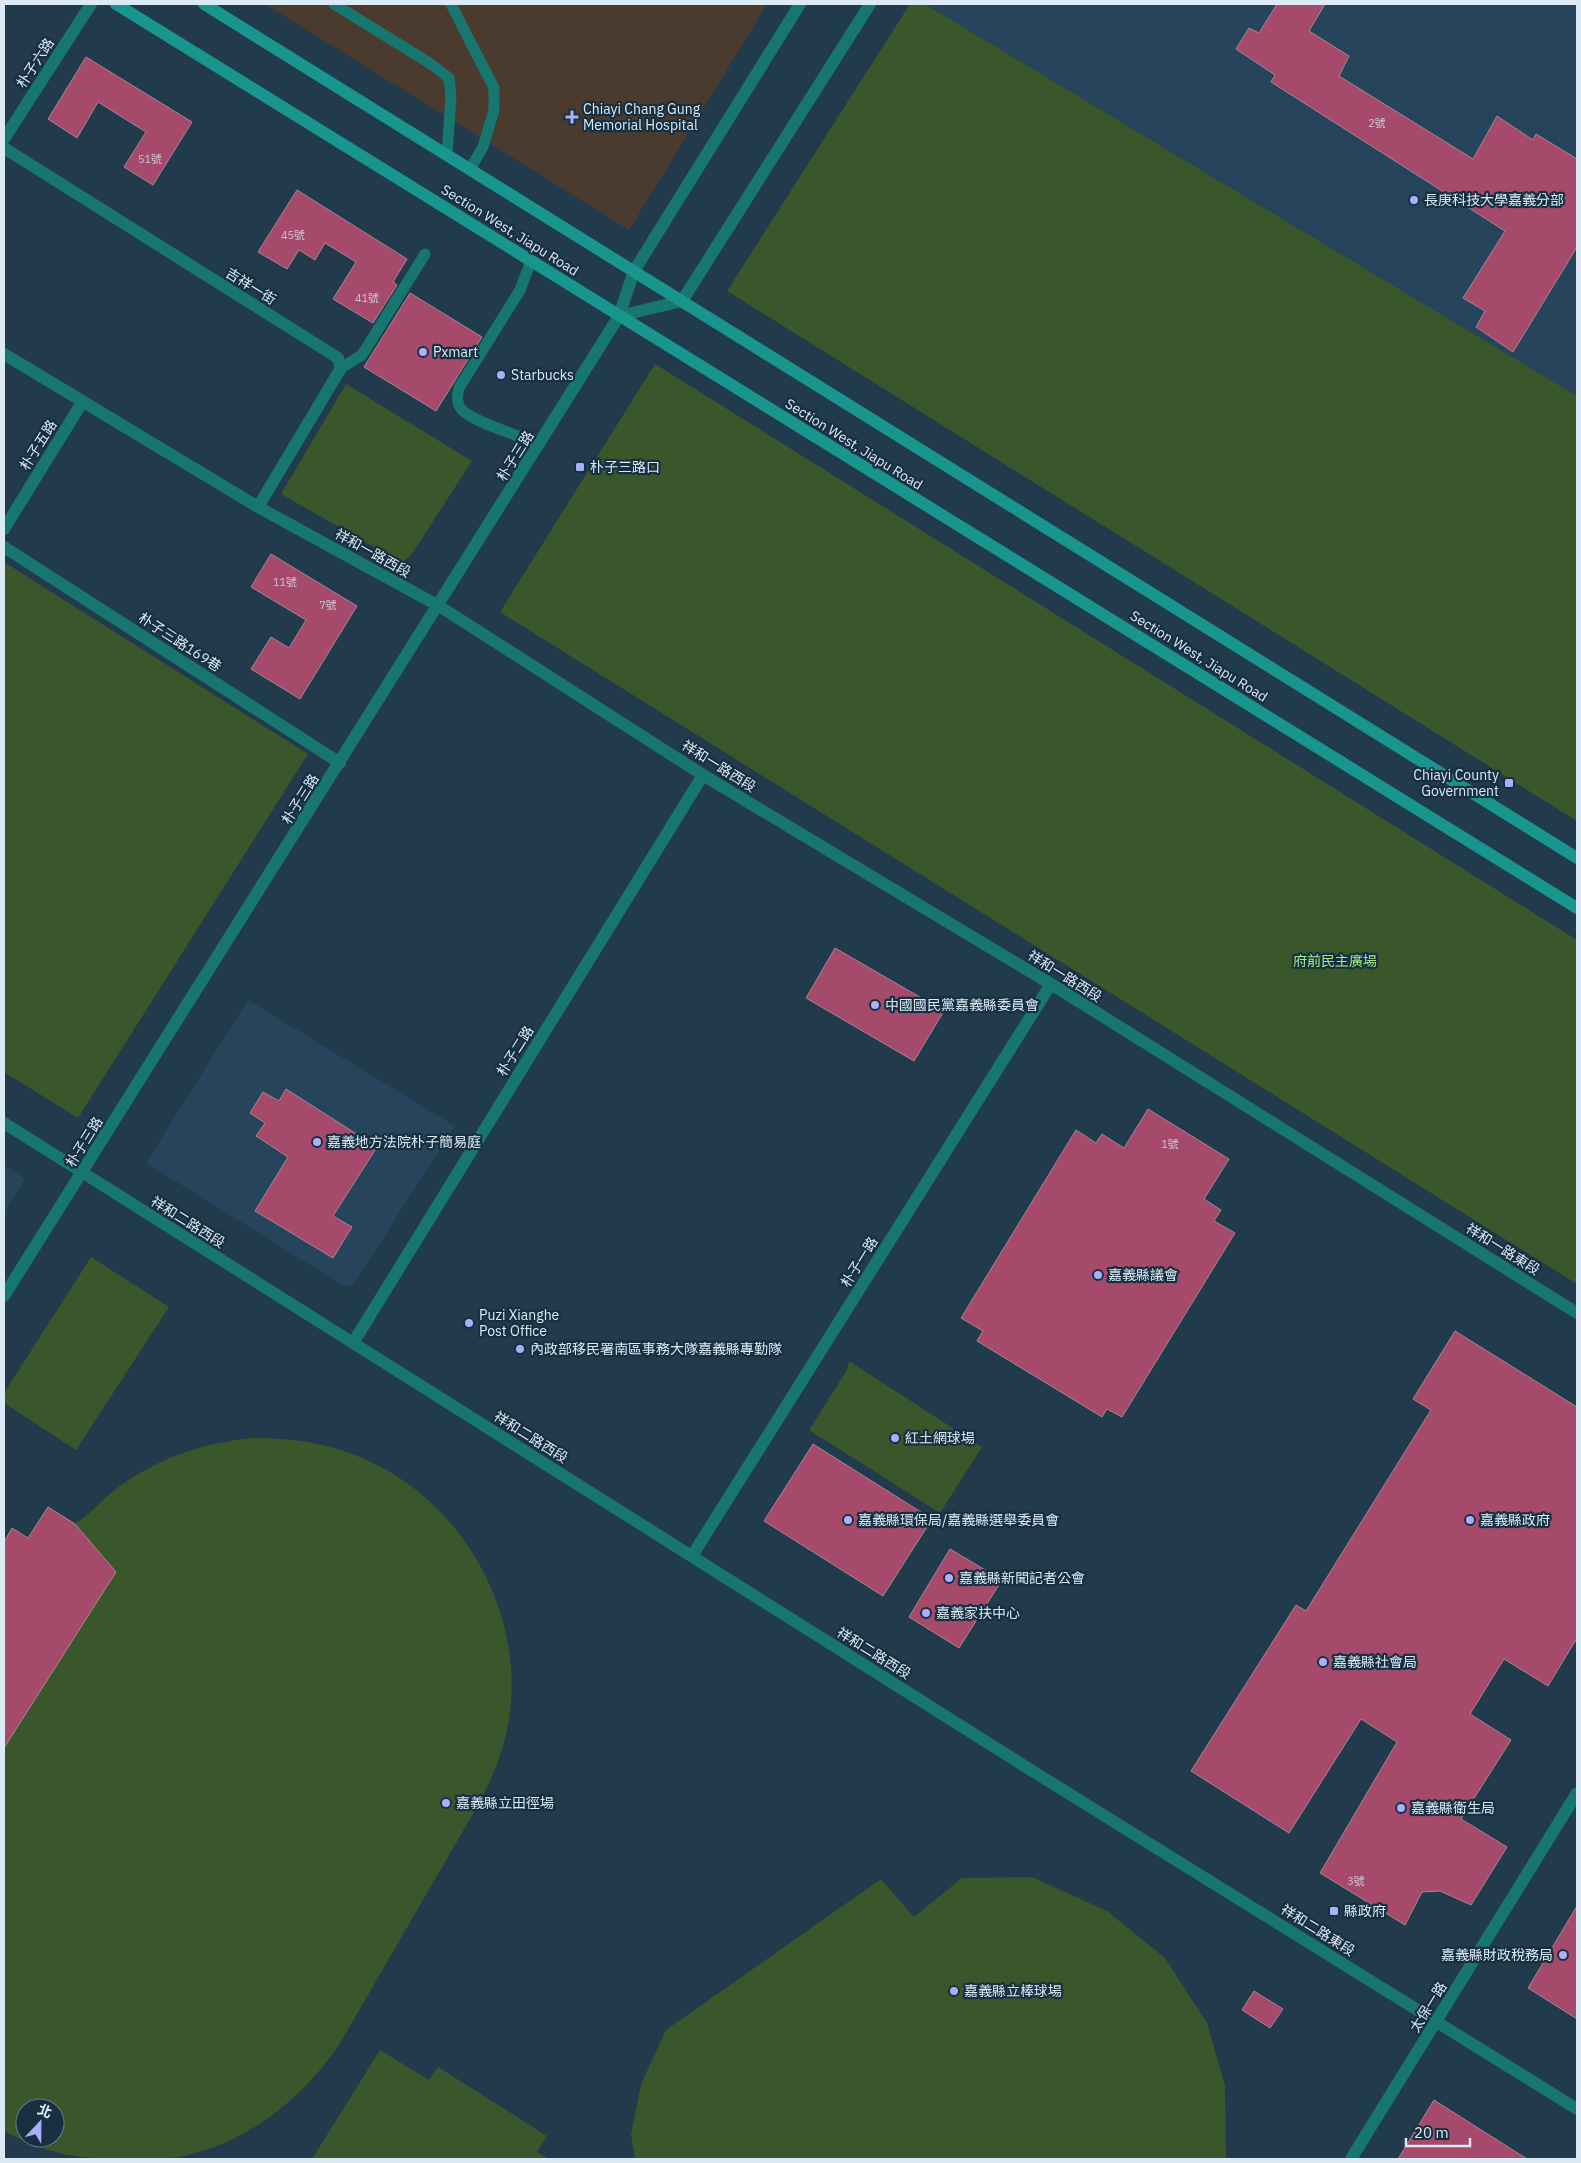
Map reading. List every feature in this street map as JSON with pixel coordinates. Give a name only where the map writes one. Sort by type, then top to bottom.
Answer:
[{"type":"main road","name":"Section West, Jiapu Road","points":[[116,4],[1577,908]]},
{"type":"main road","name":"Section West, Jiapu Road","points":[[204,4],[1577,858]]},
{"type":"street","name":"朴子六路","points":[[4,139],[91,4]]},
{"type":"street","name":"朴子三路","points":[[4,1296],[619,316],[634,271],[800,4]]},
{"type":"street","points":[[619,316],[682,301],[870,4]]},
{"type":"street","name":"吉祥一街","points":[[4,148],[338,358],[341,368]]},
{"type":"street","name":"祥和一路西段","points":[[4,354],[258,506],[438,606],[704,775],[1051,984],[1414,1211]]},
{"type":"street","points":[[258,506],[341,368]]},
{"type":"street","name":"朴子五路","points":[[4,529],[83,401]]},
{"type":"street","name":"朴子三路169巷","points":[[4,547],[340,763]]},
{"type":"street","name":"朴子二路","points":[[352,1342],[704,775]]},
{"type":"street","name":"朴子一路","points":[[692,1556],[1051,984]]},
{"type":"street","name":"祥和二路西段","points":[[4,1123],[1042,1777]]},
{"type":"street","name":"祥和一路東段","points":[[1414,1211],[1577,1313]]},
{"type":"street","name":"祥和二路東段","points":[[1042,1777],[1577,2109]]},
{"type":"street","name":"太保一路","points":[[1351,2159],[1577,1793]]},
{"type":"lane","points":[[334,4],[431,64],[449,78],[451,96],[447,154]]},
{"type":"lane","points":[[451,4],[494,88],[494,110],[483,147],[470,169]]},
{"type":"lane","points":[[341,368],[362,355],[425,254]]},
{"type":"lane","points":[[531,261],[520,290],[459,388],[456,400],[462,410],[472,417],[540,444]]},
{"type":"shaded area","name":"Chiayi Chang Gung Memorial Hospital","points":[[265,4],[767,4],[629,230]]},
{"type":"shaded area","name":"長庚科技大學嘉義分部","points":[[925,4],[1577,4],[1577,396]]},
{"type":"shaded area","points":[[248,1000],[455,1126],[353,1285],[344,1286],[146,1163]]},
{"type":"shaded area","points":[[4,1165],[25,1179],[4,1214]]},
{"type":"green space","points":[[910,4],[925,4],[1577,396],[1577,821],[727,291]]},
{"type":"green space","name":"府前民主廣場","points":[[655,364],[1577,940],[1577,1284],[500,612]]},
{"type":"green space","points":[[346,384],[472,461],[412,554],[402,563],[281,494]]},
{"type":"green space","points":[[4,562],[308,754],[78,1118],[4,1072]]},
{"type":"green space","points":[[91,1257],[169,1307],[76,1450],[4,1403],[4,1393]]},
{"type":"green space","name":"紅土網球場","points":[[849,1361],[982,1447],[940,1513],[809,1430],[847,1370]]},
{"type":"green space","points":[[253,1438],[293,1440],[331,1447],[357,1456],[395,1475],[430,1501],[458,1533],[482,1568],[499,1608],[509,1649],[511,1692],[506,1735],[493,1775],[474,1812],[339,2045],[323,2066],[286,2104],[242,2134],[218,2146],[193,2154],[151,2160],[92,2158],[62,2154],[42,2148],[65,2148],[65,2098],[15,2098],[15,2137],[4,2131],[4,1542],[12,1528],[28,1538],[48,1507],[75,1523],[86,1516],[116,1489],[148,1469],[181,1454],[216,1444]]},
{"type":"green space","name":"嘉義縣立棒球場","points":[[1032,1877],[1107,1911],[1165,1958],[1207,2023],[1225,2086],[1226,2159],[635,2159],[631,2135],[641,2084],[666,2030],[881,1879],[914,1917],[962,1878]]},
{"type":"green space","points":[[380,2050],[429,2080],[438,2067],[547,2136],[537,2152],[549,2159],[312,2159]]},
{"type":"building","points":[[1277,4],[1325,4],[1309,31],[1349,56],[1339,76],[1473,159],[1497,116],[1533,140],[1536,134],[1577,159],[1577,247],[1513,352],[1476,327],[1485,311],[1463,298],[1505,231],[1271,82],[1275,75],[1236,49],[1249,28],[1259,33]]},
{"type":"building","points":[[86,57],[192,122],[153,185],[124,167],[146,132],[98,102],[77,138],[48,119]]},
{"type":"building","points":[[297,190],[407,259],[393,282],[397,285],[373,323],[333,299],[356,262],[325,243],[315,260],[299,250],[287,269],[258,252]]},
{"type":"building","name":"Pxmart","points":[[410,293],[482,337],[436,411],[364,367]]},
{"type":"building","points":[[271,554],[357,606],[300,699],[251,669],[271,637],[289,648],[306,620],[251,587]]},
{"type":"building","name":"中國國民黨嘉義縣委員會","points":[[835,948],[944,1011],[914,1061],[806,998]]},
{"type":"building","points":[[286,1089],[377,1147],[333,1216],[352,1227],[333,1258],[255,1211],[288,1157],[256,1136],[265,1123],[250,1113],[263,1092],[279,1101]]},
{"type":"building","name":"嘉義縣議會","points":[[1148,1109],[1229,1159],[1204,1199],[1221,1210],[1214,1221],[1235,1233],[1122,1417],[1107,1409],[1102,1417],[977,1341],[983,1331],[961,1318],[1076,1130],[1096,1143],[1102,1134],[1124,1148]]},
{"type":"building","points":[[1455,1331],[1577,1407],[1577,1638],[1548,1686],[1504,1659],[1470,1714],[1511,1740],[1461,1819],[1507,1847],[1471,1905],[1440,1891],[1422,1892],[1405,1925],[1320,1873],[1397,1742],[1361,1719],[1289,1833],[1191,1771],[1296,1605],[1306,1611],[1431,1410],[1413,1399]]},
{"type":"building","name":"嘉義縣環保局/嘉義縣選舉委員會","points":[[813,1444],[932,1519],[883,1596],[764,1521]]},
{"type":"building","points":[[48,1507],[75,1524],[116,1572],[4,1748],[4,1542],[12,1528],[28,1538]]},
{"type":"building","points":[[950,1549],[1002,1580],[959,1648],[909,1617]]},
{"type":"building","name":"嘉義縣財政稅務局","points":[[1577,1906],[1577,2019],[1528,1988]]},
{"type":"building","points":[[1254,1991],[1283,2009],[1270,2028],[1242,2010]]},
{"type":"building","points":[[1434,2100],[1527,2159],[1398,2159]]},
{"type":"place","name":"Chiayi Chang Gung Memorial Hospital","points":[[572,117]]},
{"type":"place","name":"長庚科技大學嘉義分部","points":[[1414,200]]},
{"type":"place","name":"Pxmart","points":[[423,352]]},
{"type":"place","name":"Starbucks","points":[[501,375]]},
{"type":"place","name":"朴子三路口","points":[[580,467]]},
{"type":"place","name":"Chiayi County Government","points":[[1509,783]]},
{"type":"place","name":"中國國民黨嘉義縣委員會","points":[[875,1005]]},
{"type":"place","name":"嘉義地方法院朴子簡易庭","points":[[317,1142]]},
{"type":"place","name":"嘉義縣議會","points":[[1098,1275]]},
{"type":"place","name":"Puzi Xianghe Post Office","points":[[469,1323]]},
{"type":"place","name":"內政部移民署南區事務大隊嘉義縣專勤隊","points":[[520,1349]]},
{"type":"place","name":"紅土網球場","points":[[895,1438]]},
{"type":"place","name":"嘉義縣環保局/嘉義縣選舉委員會","points":[[848,1520]]},
{"type":"place","name":"嘉義縣政府","points":[[1470,1520]]},
{"type":"place","name":"嘉義縣新聞記者公會","points":[[949,1578]]},
{"type":"place","name":"嘉義家扶中心","points":[[926,1613]]},
{"type":"place","name":"嘉義縣社會局","points":[[1323,1662]]},
{"type":"place","name":"嘉義縣立田徑場","points":[[446,1803]]},
{"type":"place","name":"嘉義縣衛生局","points":[[1401,1808]]},
{"type":"place","name":"縣政府","points":[[1334,1911]]},
{"type":"place","name":"嘉義縣財政稅務局","points":[[1563,1955]]},
{"type":"place","name":"嘉義縣立棒球場","points":[[954,1991]]}]
